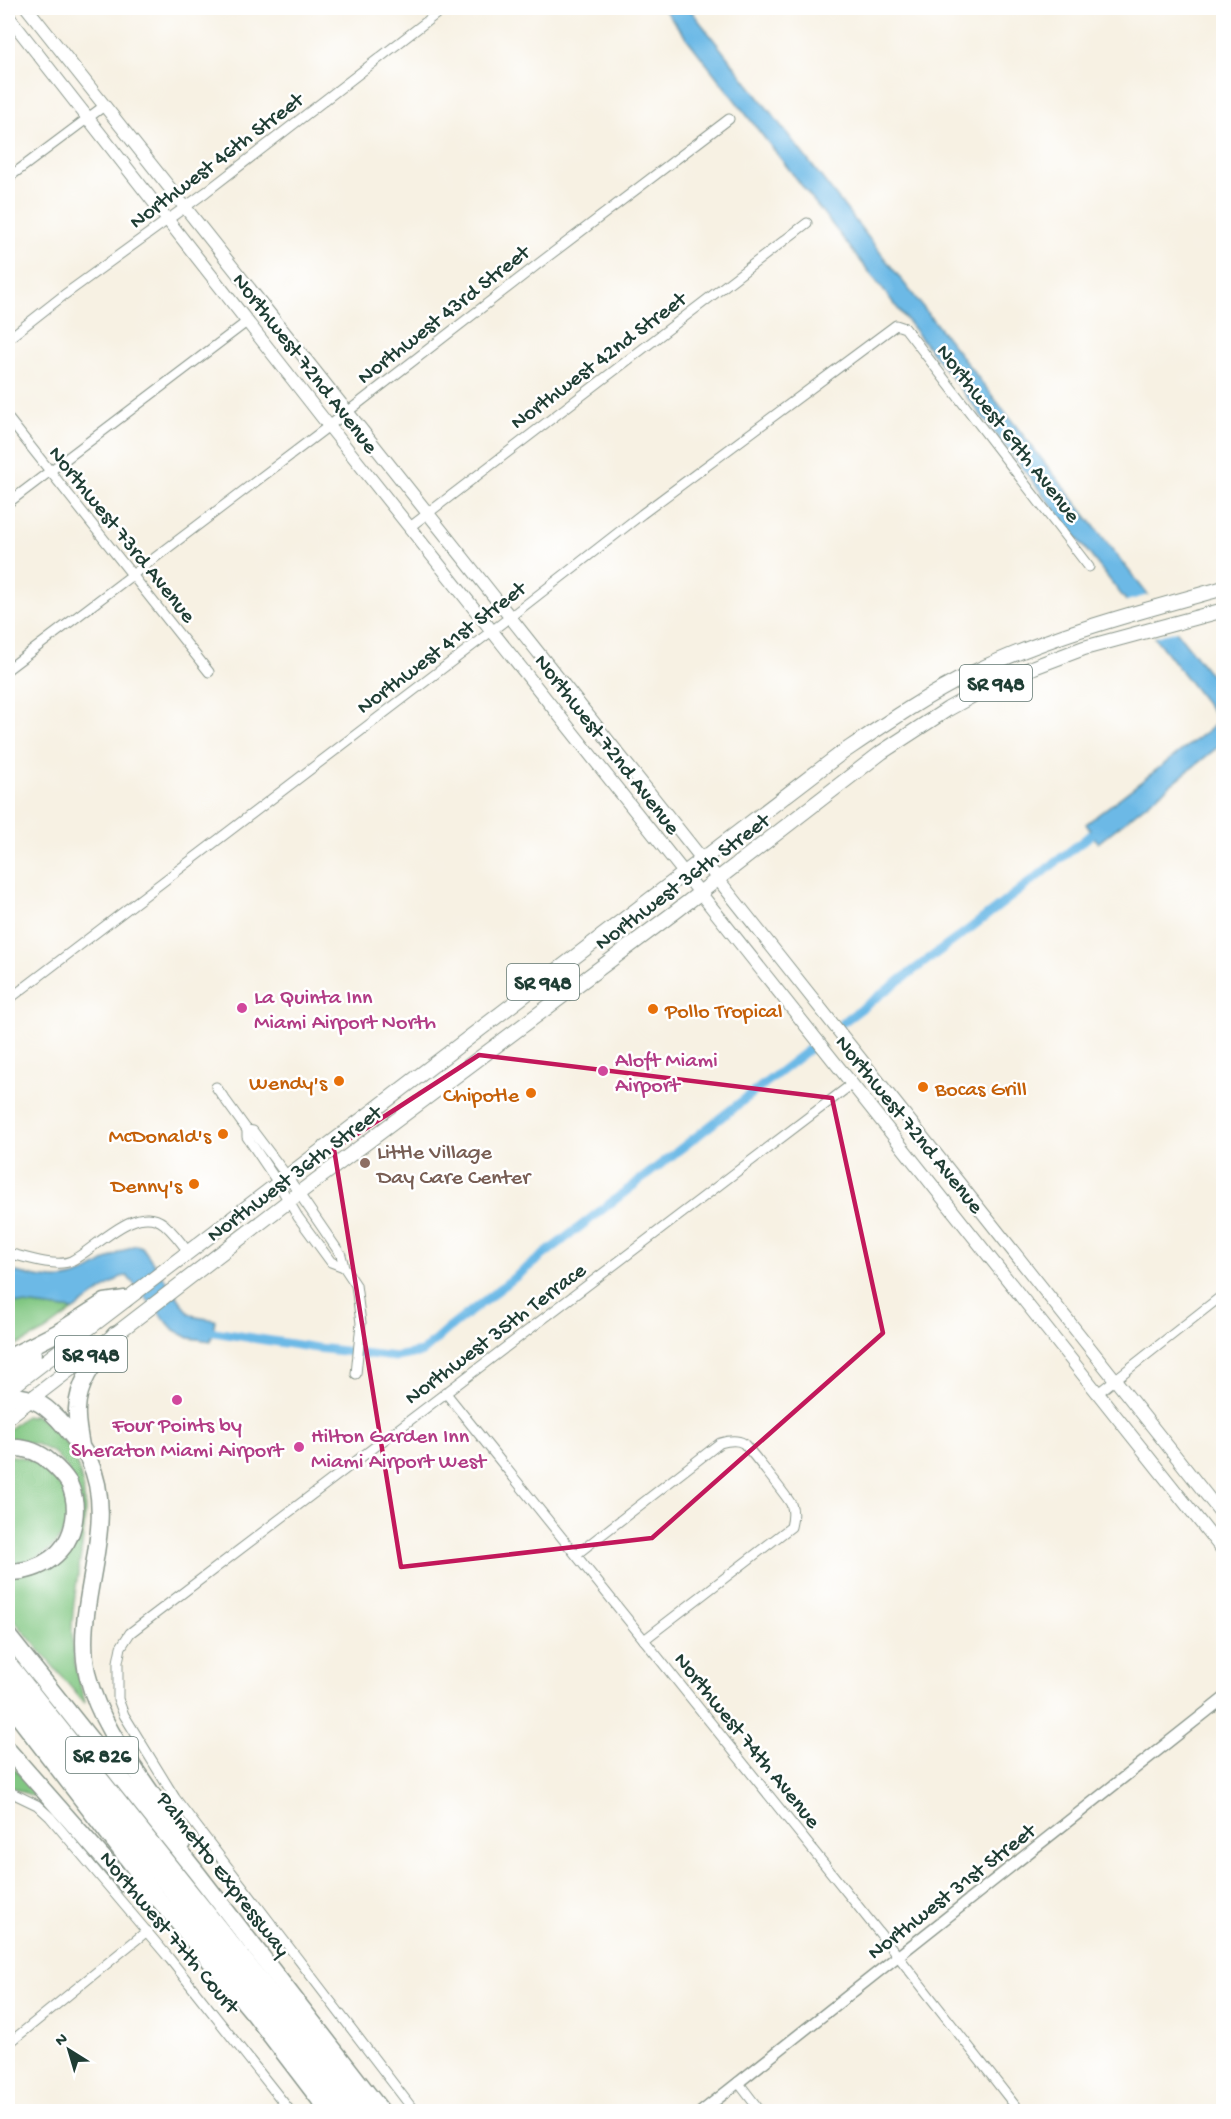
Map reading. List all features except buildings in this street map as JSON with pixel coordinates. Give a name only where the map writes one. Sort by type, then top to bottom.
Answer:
[{"type":"highway","points":[[8,1373],[57,1334],[105,1302],[125,1299]]},
{"type":"highway","points":[[8,1358],[57,1334]]},
{"type":"highway","points":[[81,1446],[77,1418],[80,1390],[91,1367],[115,1335]]},
{"type":"highway","points":[[8,1396],[32,1399],[47,1408],[81,1446],[94,1470],[99,1492],[100,1518],[84,1640],[87,1675],[105,1721],[171,1823],[197,1874]]},
{"type":"highway","points":[[8,1448],[34,1451],[59,1470],[69,1483],[75,1512],[69,1539],[62,1550],[50,1561],[24,1571],[8,1572]]},
{"type":"highway","name":"Palmetto Expressway","points":[[8,1636],[382,2112]]},
{"type":"highway","points":[[8,1663],[365,2112]]},
{"type":"highway","points":[[8,1683],[346,2112]]},
{"type":"highway","name":"SR 826","points":[[8,1703],[160,1900],[255,2015],[329,2112]]},
{"type":"highway","points":[[8,1750],[126,1884],[160,1900]]},
{"type":"main road","name":"Northwest 72nd Avenue","points":[[27,8],[1224,1517]]},
{"type":"main road","name":"Northwest 72nd Avenue","points":[[8,16],[329,426],[1224,1552]]},
{"type":"main road","points":[[248,321],[255,306],[254,296]]},
{"type":"main road","name":"Northwest 36th Street","points":[[8,1389],[839,755],[934,692],[1023,650],[1078,629],[1224,588]]},
{"type":"main road","name":"Northwest 36th Street","points":[[8,1417],[294,1197],[700,892],[882,752],[948,709],[986,688],[1034,667],[1084,648],[1224,610]]},
{"type":"main road","points":[[383,1104],[396,1120]]},
{"type":"main road","points":[[982,1246],[998,1233]]},
{"type":"main road","points":[[1133,1438],[1142,1423],[1141,1413]]},
{"type":"street","name":"Northwest 46th Street","points":[[8,339],[184,208],[444,8]]},
{"type":"street","points":[[8,178],[104,106]]},
{"type":"street","name":"Northwest 43rd Street","points":[[8,669],[729,119]]},
{"type":"street","name":"Northwest 42nd Street","points":[[410,527],[807,224]]},
{"type":"street","points":[[8,503],[248,321]]},
{"type":"street","name":"Northwest 69th Avenue","points":[[897,325],[905,328],[1089,567]]},
{"type":"street","name":"Northwest 41st Street","points":[[8,1000],[642,514],[897,325]]},
{"type":"street","name":"Northwest 73rd Avenue","points":[[8,418],[209,672]]},
{"type":"street","name":"Northwest 35th Terrace","points":[[415,2112],[175,1798],[123,1714],[118,1699],[118,1662],[121,1647],[130,1633],[852,1084]]},
{"type":"street","points":[[216,1087],[247,1130],[253,1131],[331,1262],[344,1267]]},
{"type":"street","points":[[283,1180],[341,1255],[344,1267],[356,1285],[361,1323],[357,1370]]},
{"type":"street","points":[[8,1253],[57,1264],[70,1262],[131,1221],[146,1217],[162,1222],[188,1252]]},
{"type":"street","points":[[1098,1393],[1224,1294]]},
{"type":"street","name":"Northwest 74th Avenue","points":[[445,1392],[577,1554],[1020,2112]]},
{"type":"street","points":[[577,1554],[720,1443],[730,1440],[742,1443],[791,1504],[794,1518],[791,1527],[644,1640]]},
{"type":"street","name":"Northwest 31st Street","points":[[701,2112],[1224,1698]]},
{"type":"street","name":"Northwest 77th Court","points":[[8,1791],[24,1797],[41,1808],[147,1931],[291,2112]]},
{"type":"street","points":[[8,2044],[147,1931]]},
{"type":"street","points":[[738,2082],[761,2112]]},
{"type":"highlighted area","points":[[479,1055],[832,1098],[883,1333],[652,1538],[401,1567],[334,1149]]},
{"type":"green space","points":[[8,1302],[74,1310],[45,1331],[8,1350]]},
{"type":"green space","points":[[32,1414],[49,1424],[65,1442],[79,1469],[84,1491],[85,1514],[72,1639],[84,1703],[8,1613],[8,1578],[74,1541],[68,1469],[54,1453],[36,1444],[8,1441],[8,1430],[25,1416],[31,1417]]},
{"type":"green space","points":[[8,1456],[30,1460],[50,1471],[64,1489],[68,1500],[67,1523],[56,1543],[40,1557],[19,1563],[8,1562]]},
{"type":"green space","points":[[8,1762],[45,1801],[8,1786]]},
{"type":"water","points":[[663,8],[689,8],[1223,691],[1223,746],[1218,747],[1098,843],[1086,824],[1220,721]]},
{"type":"water","points":[[136,1245],[142,1247],[189,1313],[196,1317],[215,1320],[211,1341],[189,1338],[174,1330],[127,1276],[121,1277],[74,1310],[8,1302],[8,1270],[42,1278],[69,1278],[85,1273]]},
{"type":"pier","points":[[1152,594],[1180,630],[1151,638],[1123,602]]},
{"type":"waterway","points":[[842,1023],[972,927],[1101,827]]},
{"type":"waterway","points":[[201,1330],[317,1348],[396,1357],[422,1352],[448,1329],[812,1047]]},
{"type":"place","name":"La Quinta Inn Miami Airport North","points":[[242,1008]]},
{"type":"place","name":"Pollo Tropical","points":[[653,1009]]},
{"type":"place","name":"Aloft Miami Airport","points":[[603,1071]]},
{"type":"place","name":"Wendy's","points":[[339,1081]]},
{"type":"place","name":"Bocas Grill","points":[[923,1087]]},
{"type":"place","name":"Chipotle","points":[[531,1093]]},
{"type":"place","name":"McDonald's","points":[[223,1134]]},
{"type":"place","name":"Little Village Day Care Center","points":[[365,1163]]},
{"type":"place","name":"Denny's","points":[[194,1184]]},
{"type":"place","name":"Four Points by Sheraton Miami Airport","points":[[177,1400]]},
{"type":"place","name":"Hilton Garden Inn Miami Airport West","points":[[299,1447]]}]
